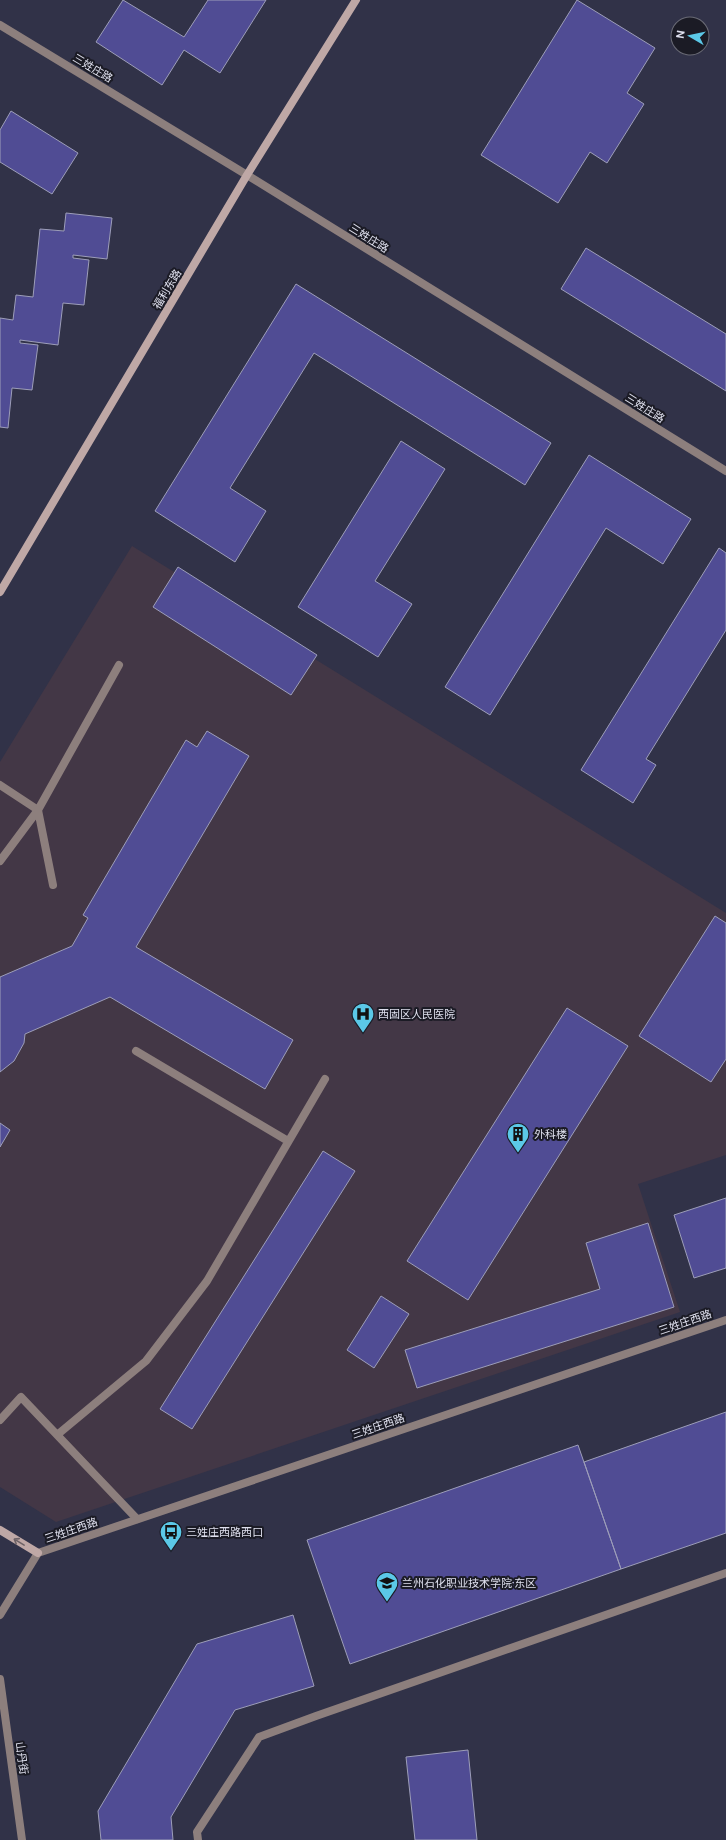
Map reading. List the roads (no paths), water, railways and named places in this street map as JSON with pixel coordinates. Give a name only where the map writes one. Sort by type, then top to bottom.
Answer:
[{"type":"main road","name":"福利东路","points":[[0,592],[247,175],[356,0]]},
{"type":"main road","points":[[0,1530],[38,1553]]},
{"type":"street","name":"三姓庄路","points":[[0,25],[247,175],[726,471]]},
{"type":"street","points":[[0,861],[38,810],[118,665]]},
{"type":"street","points":[[0,785],[38,810],[53,885]]},
{"type":"street","points":[[136,1051],[288,1141]]},
{"type":"street","points":[[58,1435],[146,1361],[207,1282],[325,1079]]},
{"type":"street","name":"三姓庄西路","points":[[38,1553],[726,1320]]},
{"type":"street","points":[[0,1420],[21,1397],[137,1519]]},
{"type":"street","points":[[0,1616],[38,1553]]},
{"type":"street","points":[[198,1840],[197,1832],[259,1738],[316,1716],[726,1574]]},
{"type":"street","name":"山丹街","points":[[0,1679],[22,1840]]},
{"type":"place","name":"西固区人民医院","points":[[363,1034]]},
{"type":"place","name":"外科楼","points":[[518,1154]]},
{"type":"place","name":"三姓庄西路西口","points":[[171,1552]]},
{"type":"place","name":"兰州石化职业技术学院·东区","points":[[387,1602]]}]
